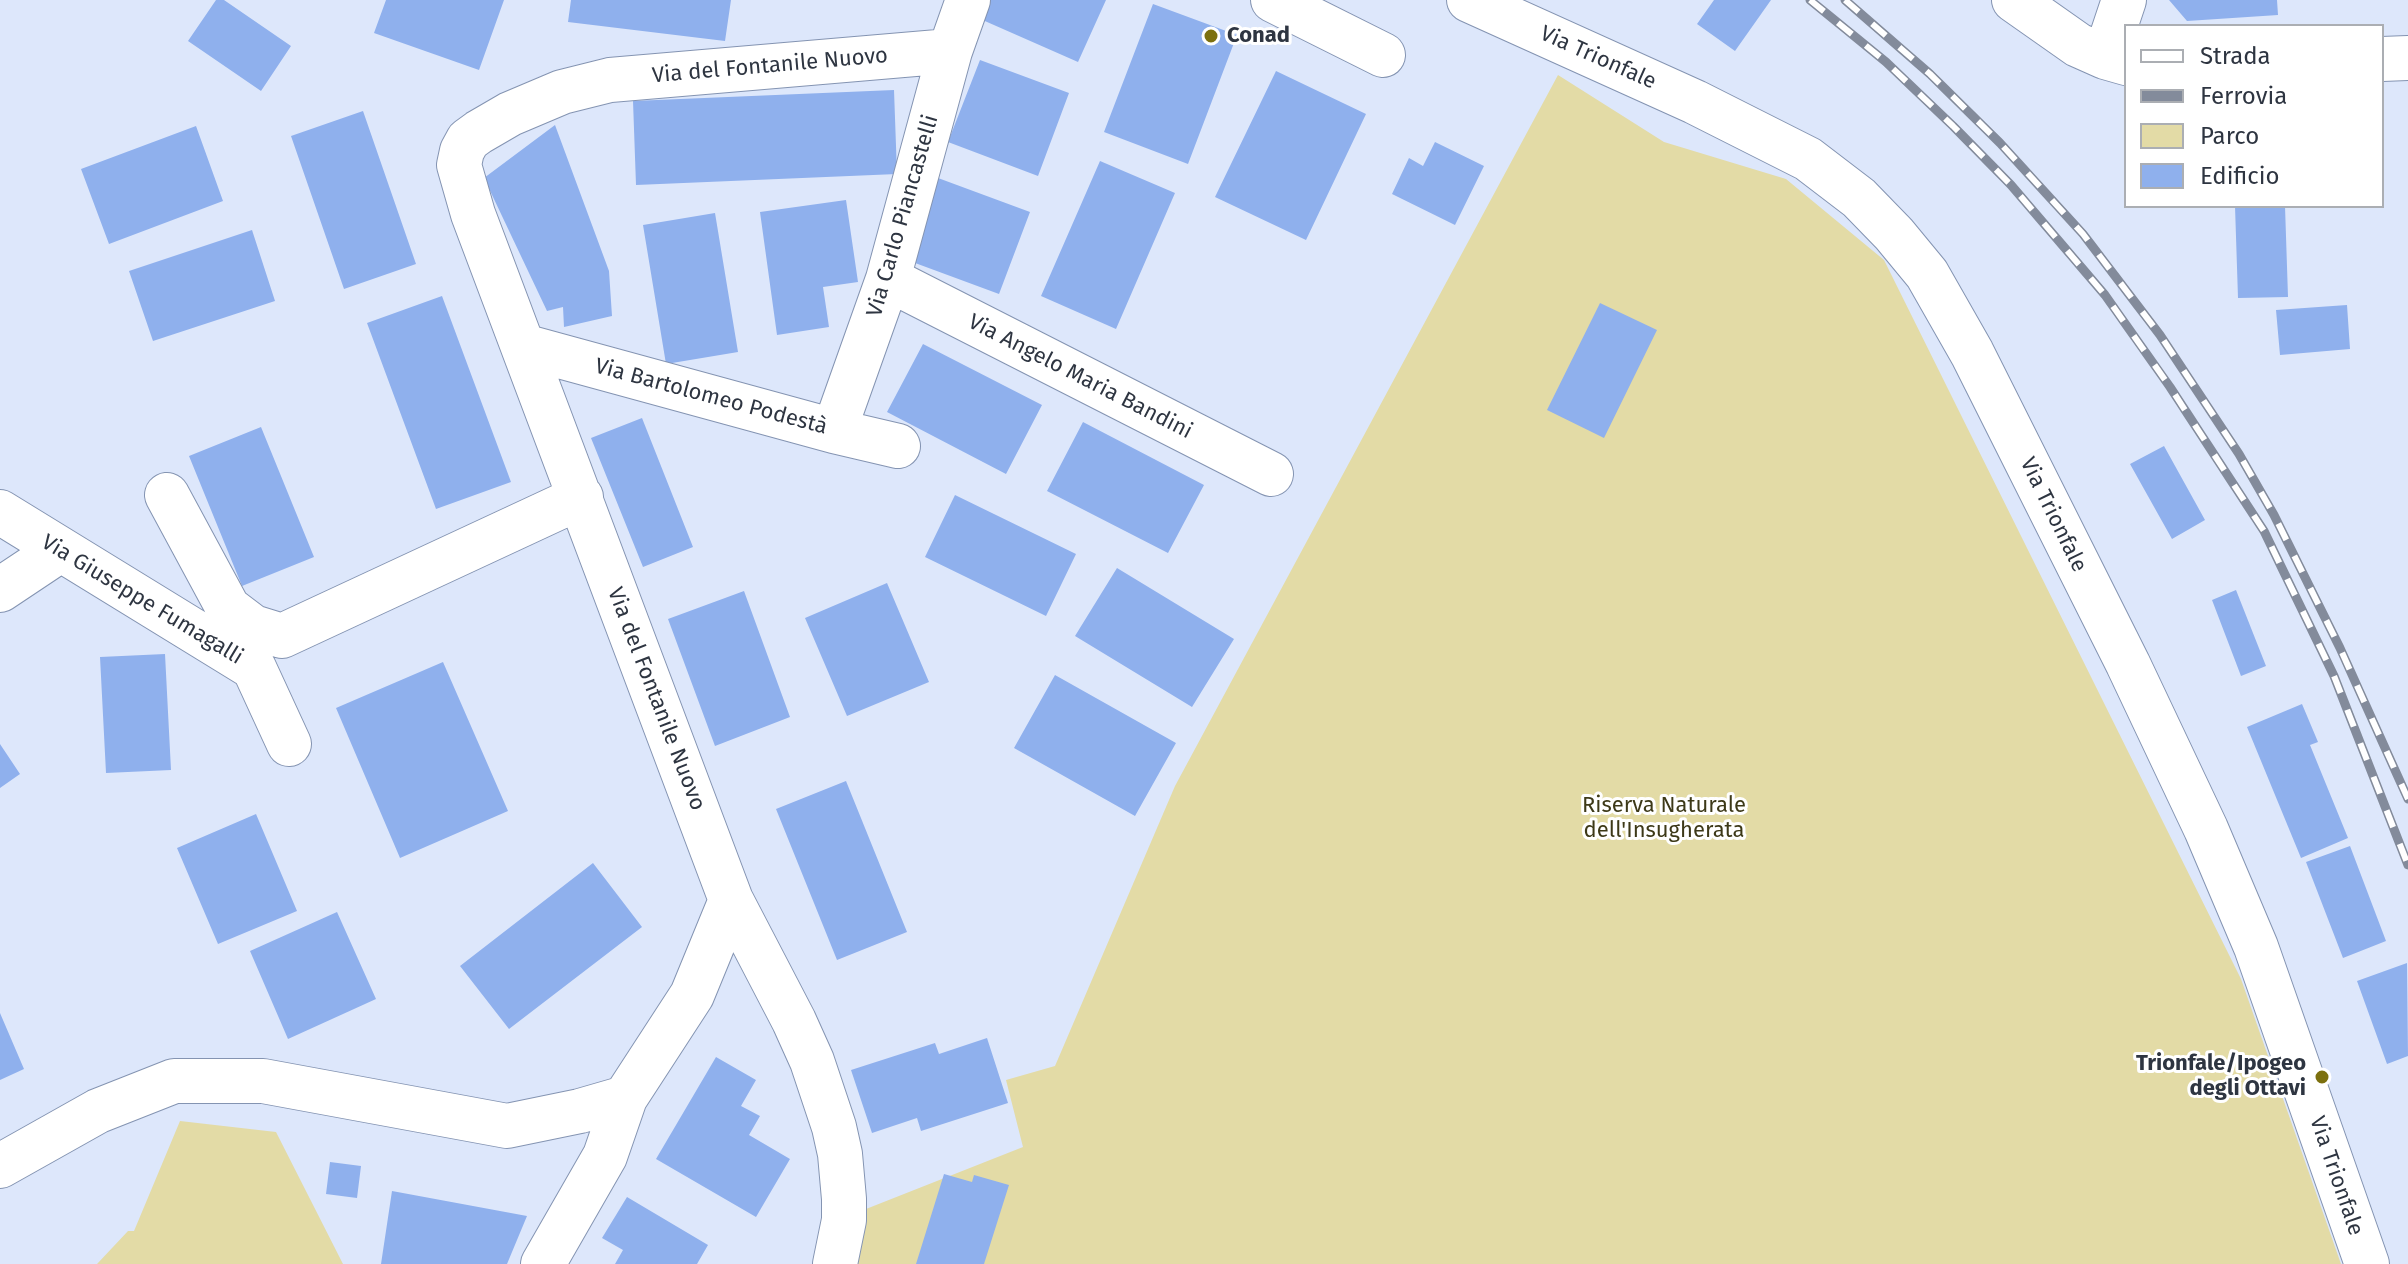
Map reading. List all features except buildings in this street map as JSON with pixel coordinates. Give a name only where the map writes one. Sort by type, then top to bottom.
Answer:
[{"type":"street","name":"Via Carlo Piancastelli","points":[[834,431],[888,279],[950,51],[968,0]]},
{"type":"street","points":[[1273,0],[1383,55]]},
{"type":"street","name":"Via Trionfale","points":[[1469,0],[1695,102],[1808,159],[1859,198],[1927,274],[1972,353],[2128,664],[2206,829],[2261,961],[2367,1264]]},
{"type":"street","points":[[2014,0],[2065,37],[2115,60],[2124,0]]},
{"type":"street","name":"Via del Fontanile Nuovo","points":[[835,1264],[844,1220],[840,1154],[812,1061],[731,900],[473,214],[459,165],[468,140],[479,132],[536,102],[586,85],[610,80],[950,51]]},
{"type":"street","points":[[2384,59],[2408,58]]},
{"type":"street","name":"Via Angelo Maria Bandini","points":[[888,279],[1271,474]]},
{"type":"street","name":"Via Bartolomeo Podestà","points":[[523,346],[898,446]]},
{"type":"street","points":[[167,495],[228,608],[253,627],[282,636],[581,497]]},
{"type":"street","name":"Via Giuseppe Fumagalli","points":[[0,512],[254,668],[289,744]]},
{"type":"street","points":[[0,590],[60,550]]},
{"type":"street","points":[[543,1264],[605,1156],[625,1098],[692,995],[731,900]]},
{"type":"street","points":[[0,1166],[98,1111],[174,1081],[263,1081],[507,1126],[625,1098]]},
{"type":"green space","name":"Riserva Naturale dell'Insugherata","points":[[1558,75],[1664,142],[1786,179],[1884,260],[2241,979],[2341,1264],[858,1264],[866,1209],[1023,1147],[1006,1080],[1055,1066],[1175,786]]},
{"type":"green space","points":[[180,1121],[276,1132],[343,1264],[97,1264],[128,1231],[134,1231]]},
{"type":"railway","points":[[1810,0],[1886,62],[2011,185],[2105,295],[2170,387],[2264,531],[2334,676],[2408,865]]},
{"type":"railway","points":[[1845,0],[1930,74],[2000,143],[2083,234],[2160,335],[2239,454],[2274,515],[2340,648],[2408,799]]},
{"type":"place","name":"Conad","points":[[1211,36]]},
{"type":"place","name":"Trionfale/Ipogeo degli Ottavi","points":[[2322,1077]]}]
